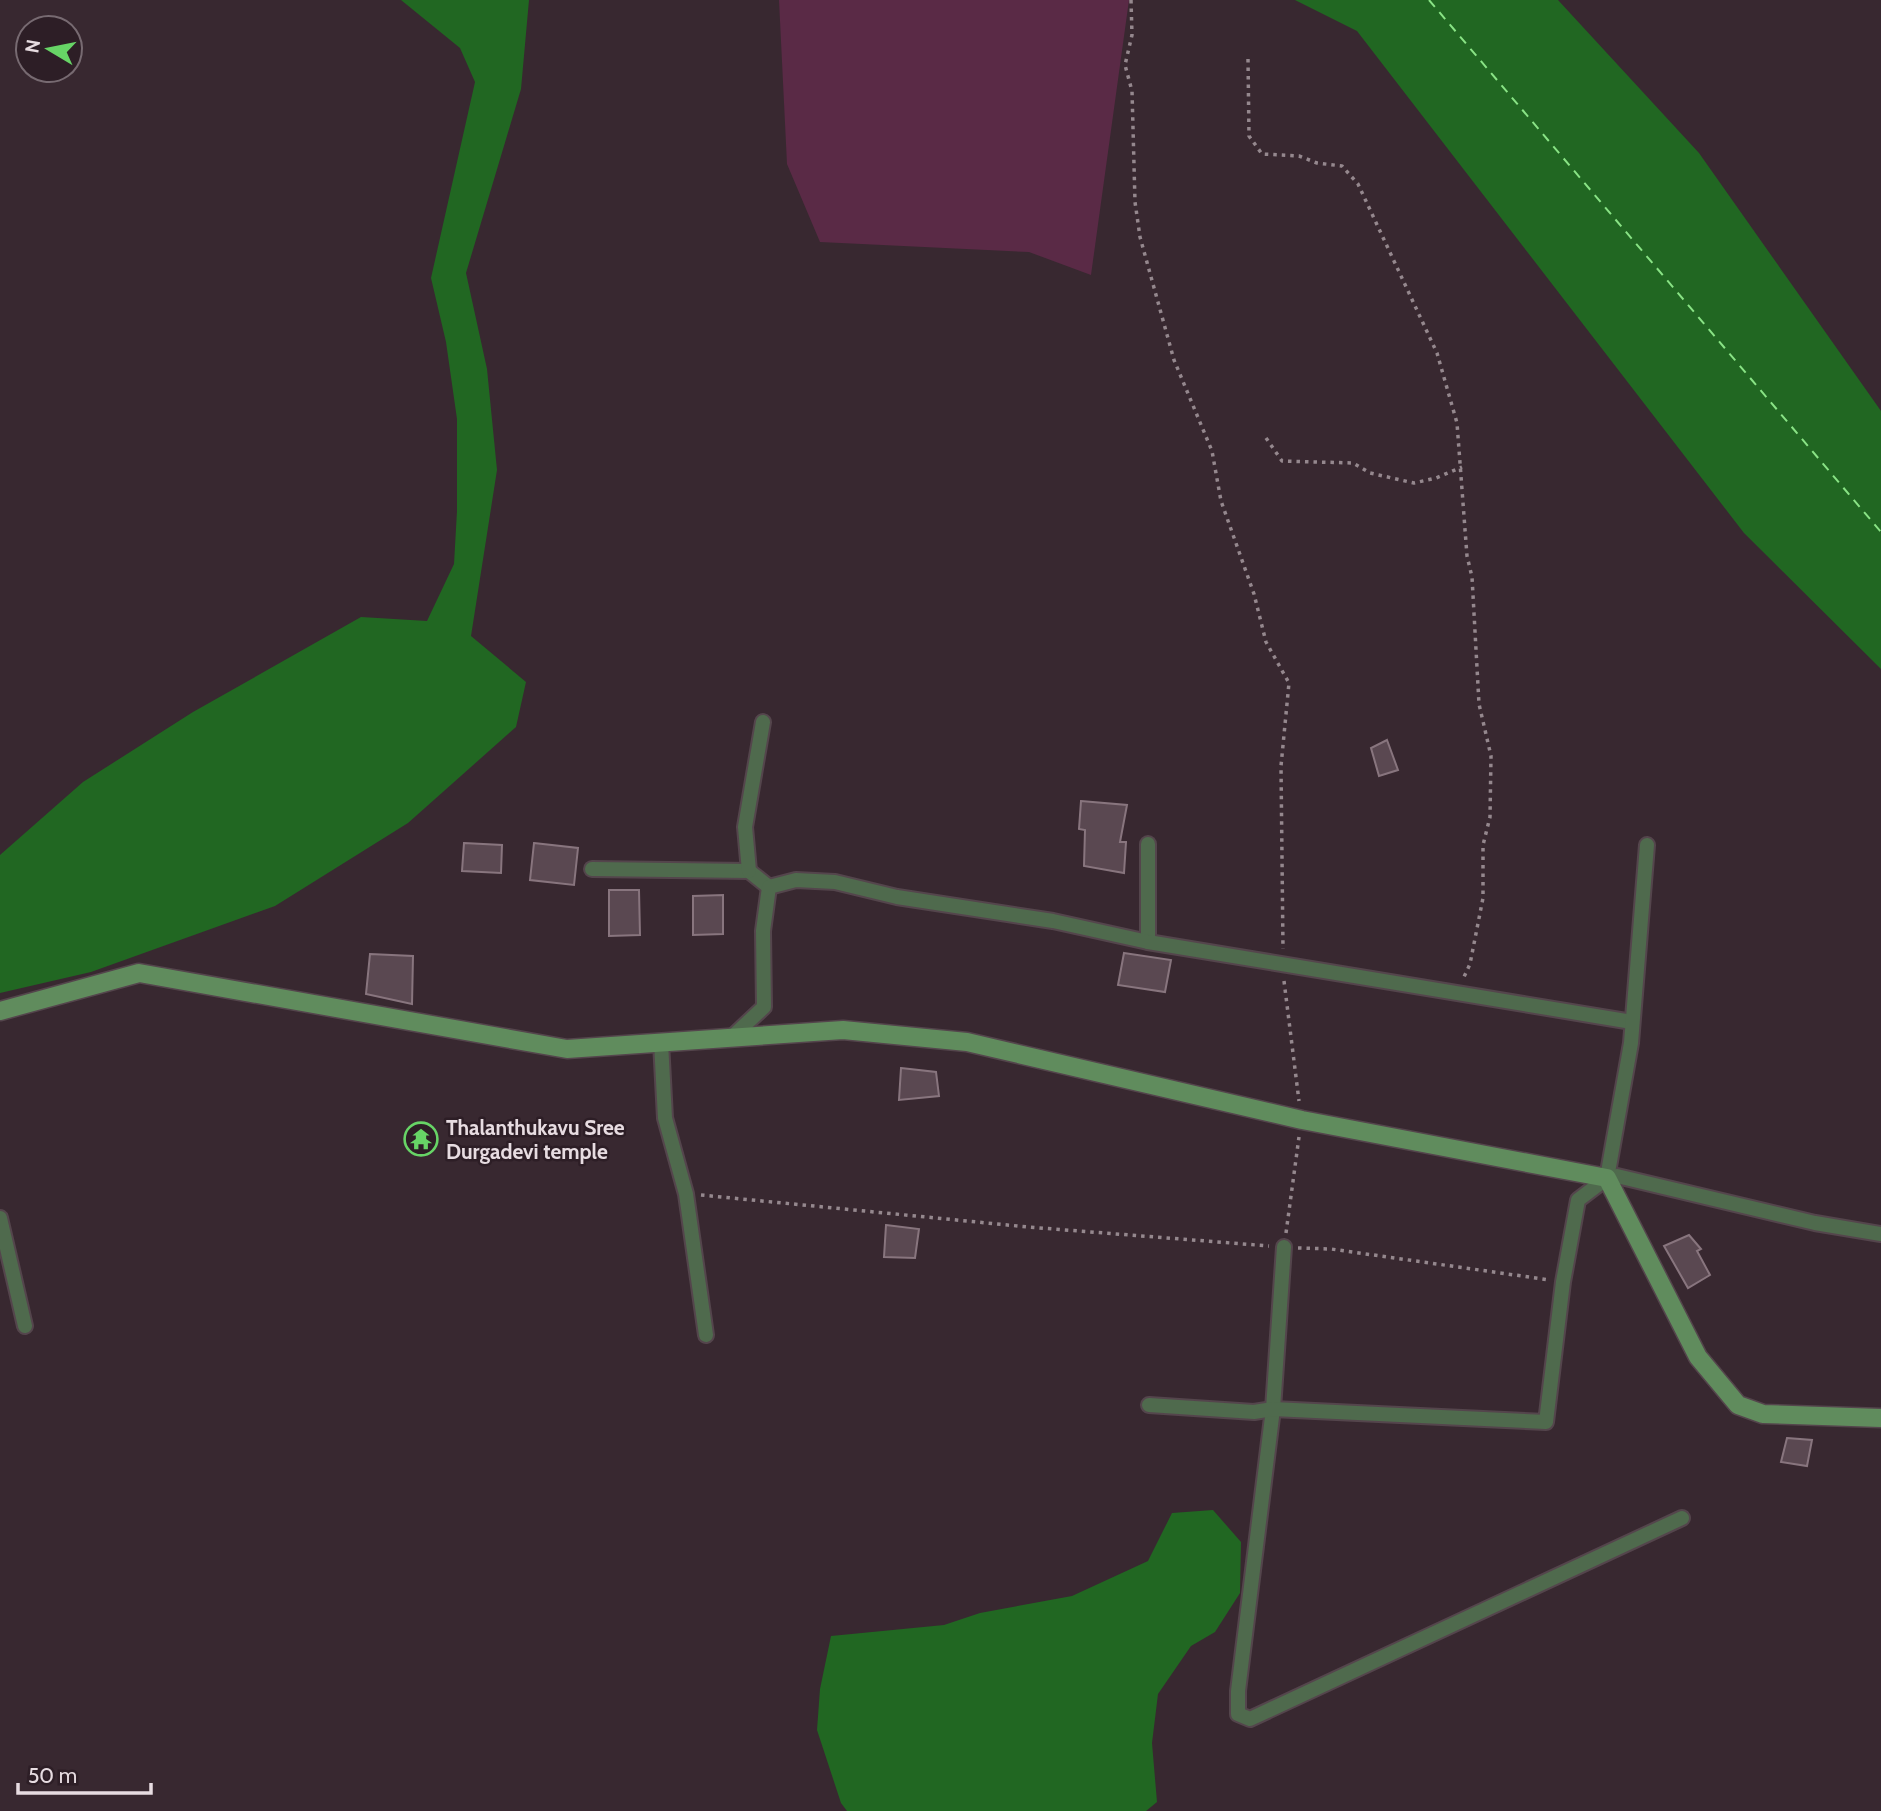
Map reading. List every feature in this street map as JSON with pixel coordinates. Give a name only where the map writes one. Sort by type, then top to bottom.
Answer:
[{"type":"main road","points":[[0,1011],[139,973],[567,1049],[843,1030],[967,1042],[1302,1120],[1607,1178],[1698,1357],[1738,1405],[1763,1414],[1881,1418]]},
{"type":"street","points":[[749,871],[745,827],[763,722]]},
{"type":"street","points":[[1148,845],[1148,942]]},
{"type":"street","points":[[1607,1178],[1632,1022],[1647,845]]},
{"type":"street","points":[[592,869],[749,871],[769,887]]},
{"type":"street","points":[[769,887],[796,880],[835,883],[897,897],[1053,921],[1148,942],[1632,1022]]},
{"type":"street","points":[[731,1038],[764,1007],[763,931],[769,887]]},
{"type":"street","points":[[662,1042],[665,1118],[686,1194],[706,1335]]},
{"type":"street","points":[[1149,1405],[1254,1412],[1273,1409],[1546,1422],[1563,1282],[1578,1200],[1607,1178],[1617,1175],[1815,1223],[1881,1234]]},
{"type":"street","points":[[0,1219],[24,1326]]},
{"type":"street","points":[[1284,1247],[1273,1409],[1238,1691],[1238,1714],[1250,1719],[1682,1518]]},
{"type":"path","points":[[1131,0],[1132,35],[1125,65],[1133,113],[1135,202],[1140,237],[1174,360],[1212,452],[1221,501],[1254,594],[1265,642],[1289,683],[1281,766],[1285,918],[1282,964]]},
{"type":"path","points":[[1248,59],[1249,136],[1262,154],[1299,156],[1317,163],[1342,166],[1370,205],[1447,380],[1457,423],[1479,704],[1491,756],[1490,817],[1483,845],[1483,898],[1470,964],[1455,993]]},
{"type":"path","points":[[1266,438],[1282,461],[1353,463],[1370,473],[1414,483],[1436,478],[1462,467]]},
{"type":"path","points":[[686,1194],[1028,1227],[1331,1249],[1563,1282]]},
{"type":"shaded area","points":[[401,0],[529,0],[521,89],[466,273],[487,369],[497,470],[471,636],[526,682],[516,727],[408,823],[275,906],[91,972],[0,993],[0,855],[83,782],[193,712],[361,617],[427,621],[454,564],[457,419],[446,342],[431,278],[475,82],[460,48]]},
{"type":"shaded area","points":[[779,0],[1129,0],[1091,275],[1029,252],[820,242],[787,164]]},
{"type":"shaded area","points":[[1295,0],[1558,0],[1699,153],[1881,411],[1881,669],[1744,533],[1357,31]]},
{"type":"shaded area","points":[[1213,1510],[1241,1542],[1240,1593],[1215,1632],[1191,1646],[1158,1694],[1152,1743],[1157,1802],[1146,1811],[847,1811],[841,1803],[817,1730],[820,1689],[831,1636],[944,1625],[980,1613],[1072,1596],[1148,1561],[1172,1513]]},
{"type":"building","points":[[1387,740],[1398,770],[1379,776],[1371,748]]},
{"type":"building","points":[[1081,801],[1127,805],[1120,842],[1126,842],[1124,873],[1084,866],[1085,830],[1079,829]]},
{"type":"building","points":[[464,843],[502,845],[501,873],[462,871]]},
{"type":"building","points":[[534,843],[578,848],[574,885],[530,880]]},
{"type":"building","points":[[609,890],[639,890],[640,935],[609,936]]},
{"type":"building","points":[[723,895],[723,934],[693,935],[693,896]]},
{"type":"building","points":[[1124,953],[1171,960],[1165,992],[1118,985]]},
{"type":"building","points":[[370,954],[413,956],[412,1004],[366,994]]},
{"type":"building","points":[[901,1068],[936,1072],[939,1096],[899,1100]]},
{"type":"building","points":[[886,1225],[919,1229],[915,1258],[884,1257]]},
{"type":"building","points":[[1689,1235],[1701,1249],[1697,1251],[1710,1275],[1688,1288],[1664,1246]]},
{"type":"building","points":[[1787,1438],[1812,1440],[1807,1466],[1781,1462]]},
{"type":"ferry route","points":[[1429,0],[1881,532]]},
{"type":"place","name":"Thalanthukavu Sree Durgadevi temple","points":[[421,1139]]}]
